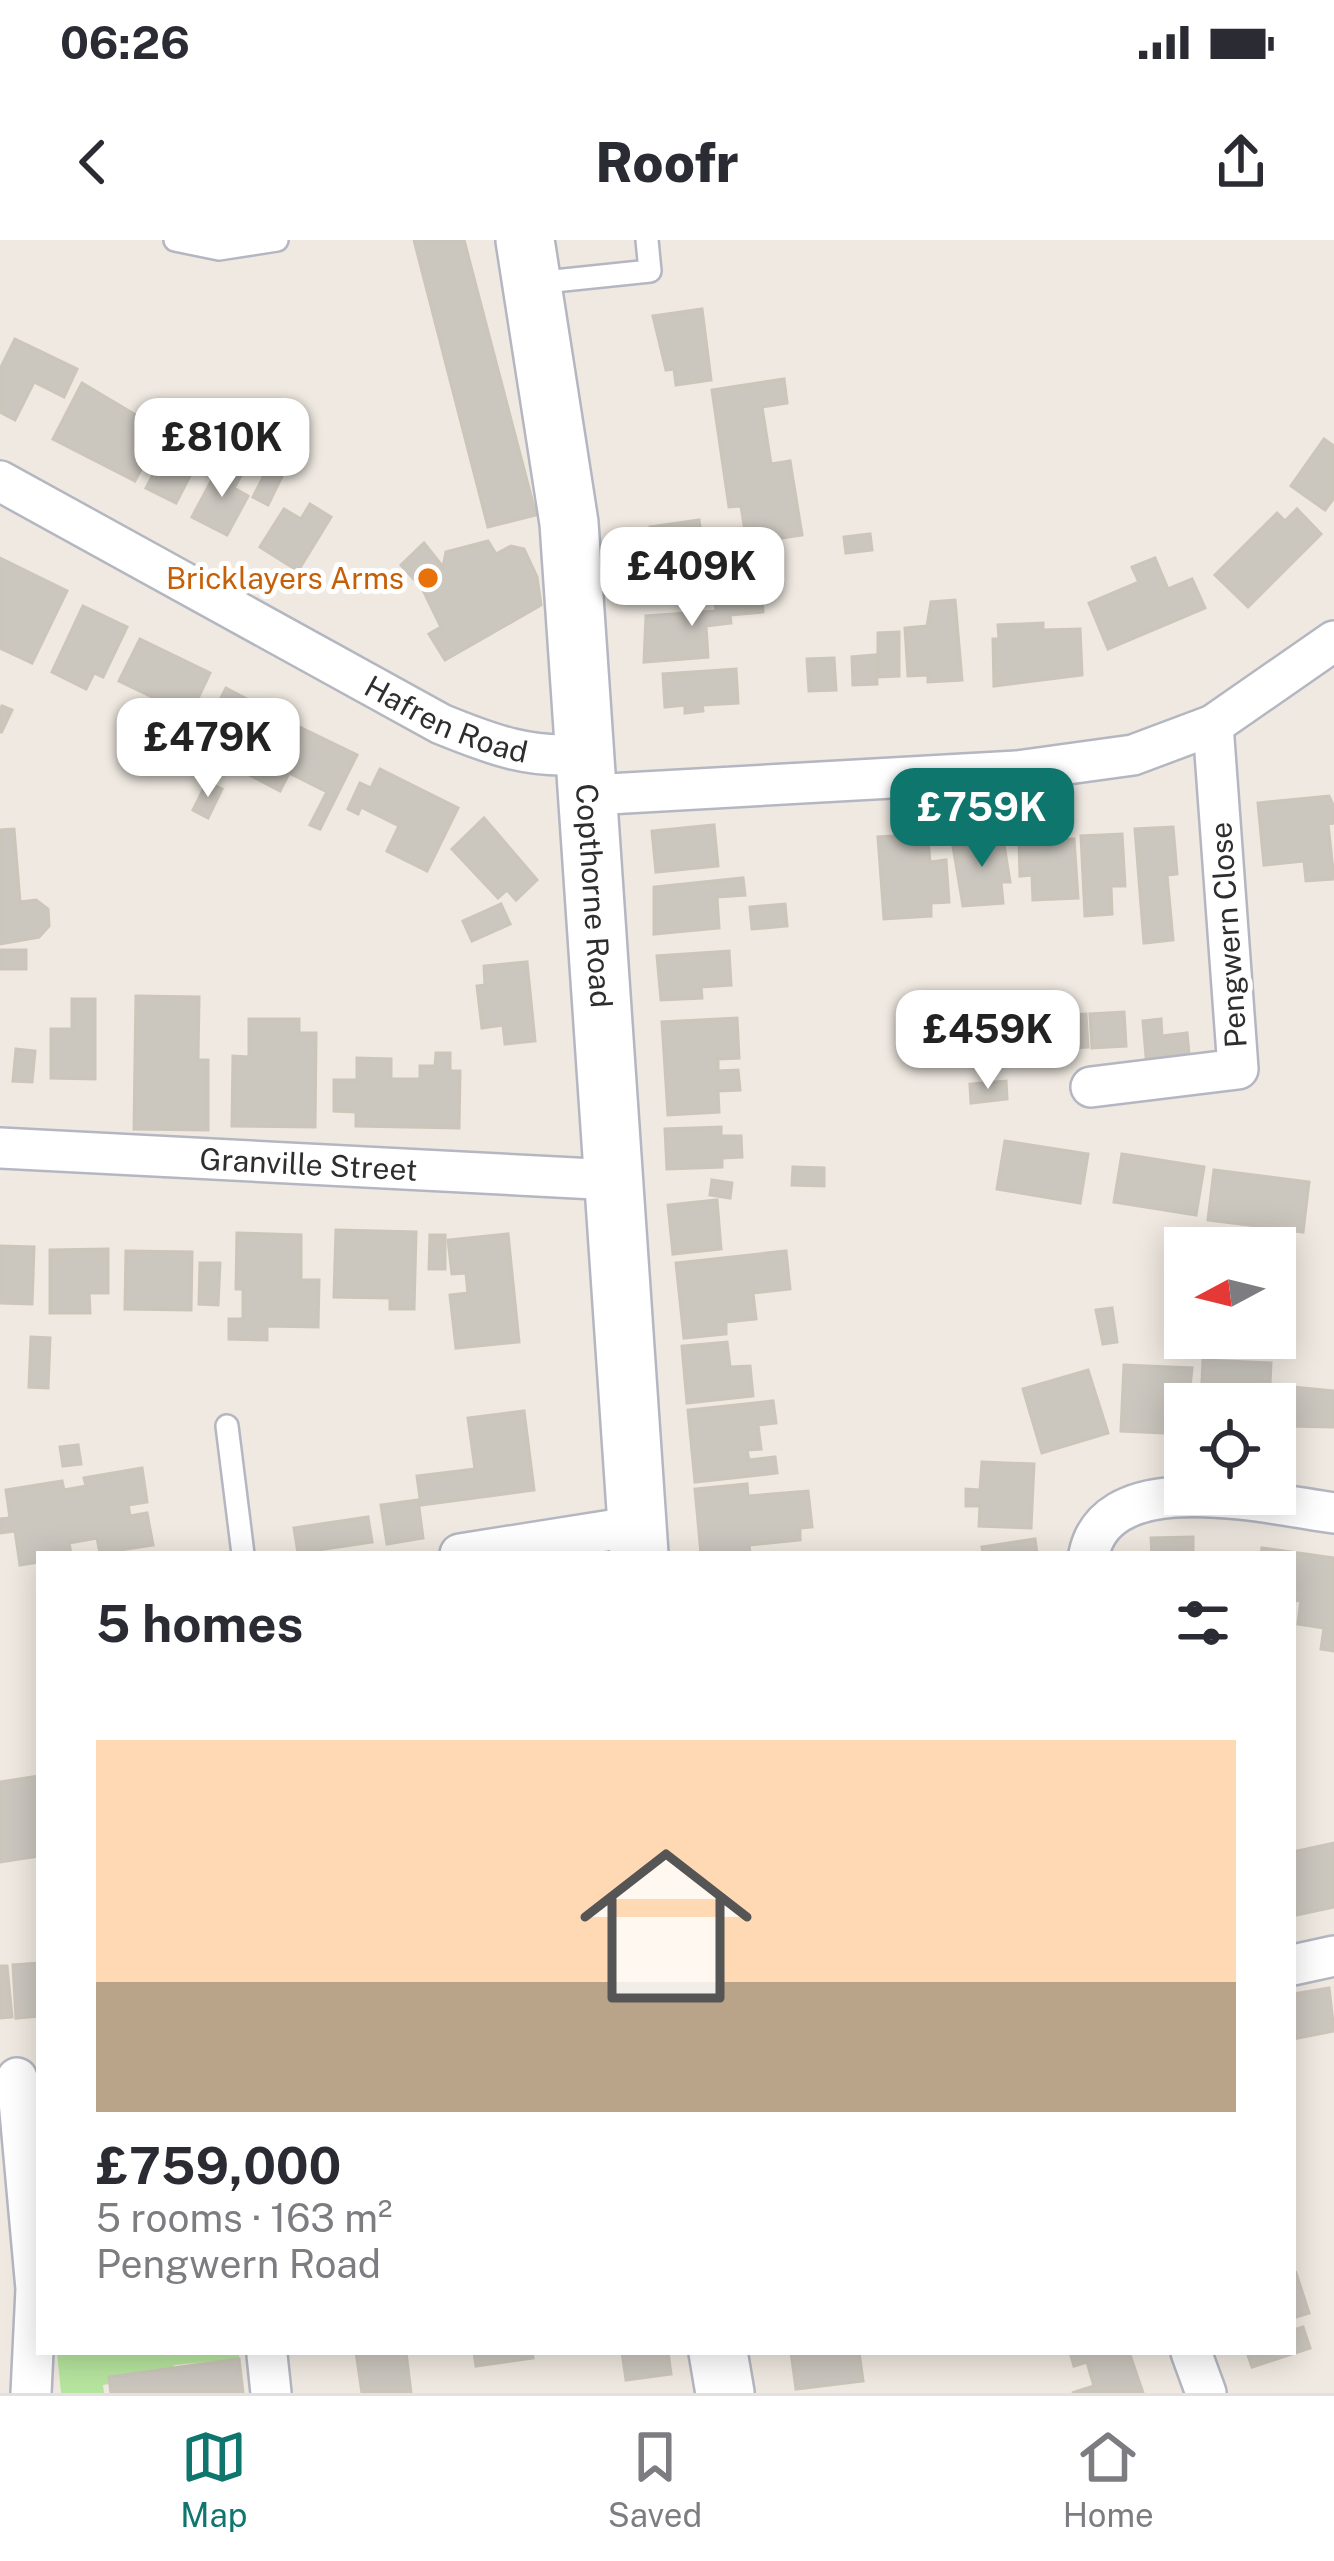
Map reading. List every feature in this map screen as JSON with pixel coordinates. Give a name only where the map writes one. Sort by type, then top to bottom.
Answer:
[{"type":"main road","name":"Copthorne Road","points":[[530,261],[569,523],[638,1540]]},
{"type":"street","name":"Hafren Road","points":[[0,481],[441,724],[589,774],[1017,771],[1133,755],[1213,724],[1330,654]]},
{"type":"street","name":"Pengwern Close","points":[[1091,1087],[1238,1069],[1213,724]]},
{"type":"street","name":"Granville Street","points":[[0,1148],[614,1180]]},
{"type":"street","points":[[1090,1551],[1094,1531],[1106,1515],[1132,1503],[1230,1499],[1334,1513]]},
{"type":"street","points":[[498,1551],[638,1540]]},
{"type":"street","points":[[1296,1964],[1334,1956]]},
{"type":"street","points":[[19,2078],[36,2289],[32,2393]]},
{"type":"street","points":[[1192,2355],[1206,2393]]},
{"type":"lane","points":[[175,240],[219,249],[277,240]]},
{"type":"lane","points":[[530,261],[650,271],[647,240]]},
{"type":"lane","points":[[227,1426],[243,1551]]},
{"type":"green space","points":[[57,2355],[239,2355],[239,2359],[174,2365],[173,2371],[103,2385],[104,2393],[61,2393]]},
{"type":"building","points":[[414,240],[464,240],[536,515],[488,527]]},
{"type":"building","points":[[702,309],[711,380],[676,385],[674,369],[666,370],[653,316]]},
{"type":"building","points":[[15,339],[77,369],[64,397],[34,382],[15,420],[0,412],[0,369]]},
{"type":"building","points":[[784,379],[787,403],[762,407],[771,464],[790,461],[802,535],[768,540],[766,527],[745,531],[741,506],[729,507],[712,390]]},
{"type":"building","points":[[82,383],[161,430],[135,481],[53,439]]},
{"type":"building","points":[[174,435],[215,456],[206,472],[195,466],[176,503],[146,488]]},
{"type":"building","points":[[1324,439],[1334,446],[1334,498],[1325,510],[1291,486]]},
{"type":"building","points":[[274,456],[288,464],[268,505],[253,497]]},
{"type":"building","points":[[222,461],[243,472],[234,488],[248,496],[227,535],[192,517]]},
{"type":"building","points":[[310,504],[331,517],[298,571],[260,547],[284,509],[301,519]]},
{"type":"building","points":[[1297,509],[1321,534],[1248,607],[1215,575],[1277,513],[1285,521]]},
{"type":"building","points":[[699,520],[705,563],[689,566],[691,588],[672,591],[668,569],[656,570],[650,527]]},
{"type":"building","points":[[870,534],[872,550],[846,553],[844,537]]},
{"type":"building","points":[[488,541],[496,554],[511,546],[524,549],[537,577],[541,605],[445,660],[429,634],[441,627],[422,588],[401,565],[424,543],[443,567],[446,552]]},
{"type":"building","points":[[0,558],[67,591],[32,663],[0,648]]},
{"type":"building","points":[[1155,558],[1168,589],[1192,579],[1205,608],[1108,649],[1089,603],[1139,582],[1132,567]]},
{"type":"building","points":[[762,594],[763,612],[730,615],[731,623],[706,626],[708,657],[644,662],[646,616],[716,611],[715,598]]},
{"type":"building","points":[[955,600],[962,680],[928,682],[928,675],[908,676],[905,628],[927,626],[931,602]]},
{"type":"building","points":[[83,606],[127,627],[103,677],[94,673],[86,689],[52,672]]},
{"type":"building","points":[[1043,623],[1043,630],[1080,629],[1082,675],[994,686],[993,639],[999,639],[998,625]]},
{"type":"building","points":[[899,632],[899,676],[878,677],[878,633]]},
{"type":"building","points":[[140,639],[210,673],[190,715],[119,681]]},
{"type":"building","points":[[876,655],[877,684],[853,685],[852,657]]},
{"type":"building","points":[[834,658],[836,690],[809,691],[807,659]]},
{"type":"building","points":[[736,669],[738,703],[702,705],[703,711],[685,713],[685,705],[665,707],[663,674]]},
{"type":"building","points":[[226,688],[256,704],[229,757],[199,742]]},
{"type":"building","points":[[2,706],[12,710],[1,733],[0,710]]},
{"type":"building","points":[[283,719],[357,755],[320,829],[310,825],[327,792],[289,773],[280,791],[248,774],[258,754],[264,757]]},
{"type":"building","points":[[380,769],[458,808],[427,871],[387,851],[399,826],[361,807],[358,814],[348,809],[360,783],[371,788]]},
{"type":"building","points":[[207,782],[222,789],[208,818],[193,810]]},
{"type":"building","points":[[1329,796],[1334,807],[1334,823],[1328,824],[1334,879],[1306,881],[1304,861],[1264,865],[1258,803]]},
{"type":"building","points":[[484,818],[537,880],[516,900],[507,890],[498,898],[452,849]]},
{"type":"building","points":[[714,825],[718,866],[656,872],[652,831]]},
{"type":"building","points":[[1173,827],[1177,874],[1167,875],[1173,940],[1144,943],[1135,829]]},
{"type":"building","points":[[14,829],[20,902],[36,900],[48,909],[49,926],[39,937],[0,944],[0,830]]},
{"type":"building","points":[[1002,832],[1010,882],[1001,882],[1003,903],[963,906],[953,846],[977,844],[977,835]]},
{"type":"building","points":[[1122,834],[1125,886],[1111,886],[1112,914],[1085,916],[1081,836]]},
{"type":"building","points":[[911,835],[911,843],[928,841],[930,862],[946,860],[949,902],[931,903],[931,916],[884,919],[878,837]]},
{"type":"building","points":[[1074,839],[1078,898],[1033,900],[1032,875],[1020,876],[1019,842]]},
{"type":"building","points":[[743,878],[745,895],[717,897],[719,928],[654,934],[654,887]]},
{"type":"building","points":[[501,904],[510,924],[472,941],[463,921]]},
{"type":"building","points":[[785,904],[787,926],[752,929],[750,907]]},
{"type":"building","points":[[0,950],[26,950],[26,969],[0,969]]},
{"type":"building","points":[[729,951],[731,985],[701,987],[702,998],[661,1000],[657,956]]},
{"type":"building","points":[[527,962],[535,1041],[505,1044],[503,1025],[482,1028],[477,986],[485,985],[484,966]]},
{"type":"building","points":[[136,996],[199,997],[198,1060],[208,1060],[208,1130],[134,1129]]},
{"type":"building","points":[[72,999],[95,999],[95,1079],[51,1078],[51,1029],[72,1029]]},
{"type":"building","points":[[1124,1012],[1126,1046],[1092,1048],[1090,1014]]},
{"type":"building","points":[[1086,1014],[1088,1047],[1054,1049],[1052,1016]]},
{"type":"building","points":[[737,1018],[739,1058],[718,1059],[718,1071],[738,1070],[740,1090],[718,1091],[719,1112],[668,1115],[662,1022]]},
{"type":"building","points":[[249,1019],[299,1019],[299,1033],[316,1033],[315,1127],[232,1126],[233,1056],[249,1057]]},
{"type":"building","points":[[1161,1019],[1162,1036],[1187,1033],[1190,1064],[1147,1068],[1143,1021]]},
{"type":"building","points":[[16,1049],[35,1051],[32,1082],[13,1081]]},
{"type":"building","points":[[436,1053],[450,1053],[450,1071],[460,1071],[459,1128],[356,1126],[356,1112],[334,1111],[334,1080],[357,1080],[357,1058],[391,1059],[391,1079],[420,1079],[420,1066],[435,1066]]},
{"type":"building","points":[[1006,1081],[1007,1099],[971,1103],[970,1084]]},
{"type":"building","points":[[721,1127],[721,1136],[741,1136],[742,1157],[722,1158],[722,1167],[667,1169],[665,1129]]},
{"type":"building","points":[[1005,1141],[1088,1154],[1080,1203],[997,1189]]},
{"type":"building","points":[[1122,1154],[1204,1167],[1196,1215],[1114,1202]]},
{"type":"building","points":[[793,1167],[824,1168],[824,1186],[792,1185]]},
{"type":"building","points":[[1214,1170],[1309,1182],[1303,1232],[1296,1227],[1208,1220]]},
{"type":"building","points":[[712,1180],[732,1183],[730,1198],[710,1195]]},
{"type":"building","points":[[717,1200],[721,1249],[673,1254],[668,1205]]},
{"type":"building","points":[[336,1230],[416,1232],[414,1309],[390,1309],[390,1298],[334,1297]]},
{"type":"building","points":[[237,1233],[301,1235],[301,1280],[319,1280],[318,1327],[267,1326],[267,1340],[229,1339],[229,1319],[243,1319],[243,1289],[236,1289]]},
{"type":"building","points":[[508,1234],[519,1342],[456,1348],[450,1295],[468,1293],[466,1273],[452,1274],[448,1240]]},
{"type":"building","points":[[430,1235],[445,1235],[445,1269],[429,1269]]},
{"type":"building","points":[[0,1246],[34,1247],[32,1304],[0,1303]]},
{"type":"building","points":[[108,1249],[108,1293],[89,1293],[90,1313],[50,1313],[50,1250]]},
{"type":"building","points":[[126,1251],[192,1252],[191,1310],[125,1309]]},
{"type":"building","points":[[786,1251],[790,1289],[753,1293],[756,1319],[726,1322],[726,1334],[684,1338],[676,1263]]},
{"type":"building","points":[[200,1263],[220,1263],[218,1305],[199,1304]]},
{"type":"building","points":[[1112,1308],[1117,1342],[1103,1344],[1096,1310]]},
{"type":"building","points":[[31,1337],[50,1338],[48,1388],[29,1387]]},
{"type":"building","points":[[727,1342],[730,1367],[750,1366],[753,1396],[687,1403],[682,1346]]},
{"type":"building","points":[[1203,1360],[1271,1363],[1270,1383],[1202,1383]]},
{"type":"building","points":[[1124,1365],[1192,1368],[1190,1383],[1164,1383],[1164,1433],[1121,1431]]},
{"type":"building","points":[[1088,1370],[1108,1433],[1042,1453],[1023,1389]]},
{"type":"building","points":[[1296,1387],[1334,1391],[1334,1427],[1296,1426]]},
{"type":"building","points":[[773,1401],[776,1423],[758,1425],[761,1449],[747,1450],[749,1460],[775,1457],[777,1473],[695,1482],[688,1410]]},
{"type":"building","points":[[524,1411],[534,1490],[421,1505],[417,1476],[475,1469],[468,1418]]},
{"type":"building","points":[[78,1445],[81,1464],[63,1466],[60,1447]]},
{"type":"building","points":[[982,1462],[1034,1464],[1031,1528],[979,1526],[980,1506],[966,1506],[966,1489],[980,1490]]},
{"type":"building","points":[[142,1468],[147,1502],[128,1505],[130,1516],[147,1513],[153,1545],[100,1551],[97,1538],[69,1543],[70,1551],[36,1551],[36,1562],[20,1565],[15,1531],[0,1533],[0,1519],[10,1518],[6,1490],[62,1481],[64,1490],[86,1486],[84,1478]]},
{"type":"building","points":[[747,1484],[748,1496],[808,1491],[812,1527],[800,1528],[800,1540],[749,1545],[750,1551],[701,1551],[695,1489]]},
{"type":"building","points":[[418,1500],[423,1538],[387,1544],[381,1505]]},
{"type":"building","points":[[368,1517],[372,1542],[298,1551],[294,1528]]},
{"type":"building","points":[[1193,1537],[1193,1551],[1152,1551],[1151,1538]]},
{"type":"building","points":[[1035,1539],[1037,1551],[983,1551],[982,1547]]},
{"type":"building","points":[[1296,1553],[1334,1558],[1334,1651],[1321,1649],[1324,1628],[1298,1624],[1301,1600],[1296,1601]]},
{"type":"building","points":[[36,1776],[36,1856],[0,1862],[0,1782]]},
{"type":"building","points":[[1334,1843],[1334,1907],[1297,1915],[1296,1851]]},
{"type":"building","points":[[36,1963],[36,2016],[16,2018],[13,1965]]},
{"type":"building","points":[[0,1966],[7,1966],[12,2017],[0,2018]]},
{"type":"building","points":[[1329,1988],[1334,2031],[1296,2038],[1296,1994]]},
{"type":"building","points":[[1296,2273],[1309,2313],[1296,2317]]},
{"type":"building","points":[[1303,2327],[1310,2348],[1296,2353],[1296,2329]]},
{"type":"building","points":[[356,2355],[406,2355],[411,2393],[362,2393]]},
{"type":"building","points":[[474,2355],[532,2355],[533,2358],[476,2366]]},
{"type":"building","points":[[622,2355],[668,2355],[671,2374],[626,2380]]},
{"type":"building","points":[[791,2355],[859,2355],[863,2381],[796,2389]]},
{"type":"building","points":[[1071,2355],[1130,2355],[1143,2393],[1072,2393],[1094,2386],[1087,2362],[1074,2366]]},
{"type":"building","points":[[1248,2355],[1289,2355],[1252,2367]]},
{"type":"building","points":[[239,2359],[243,2393],[111,2393],[109,2377]]},
{"type":"place","name":"Bricklayers Arms","points":[[428,578]]}]
